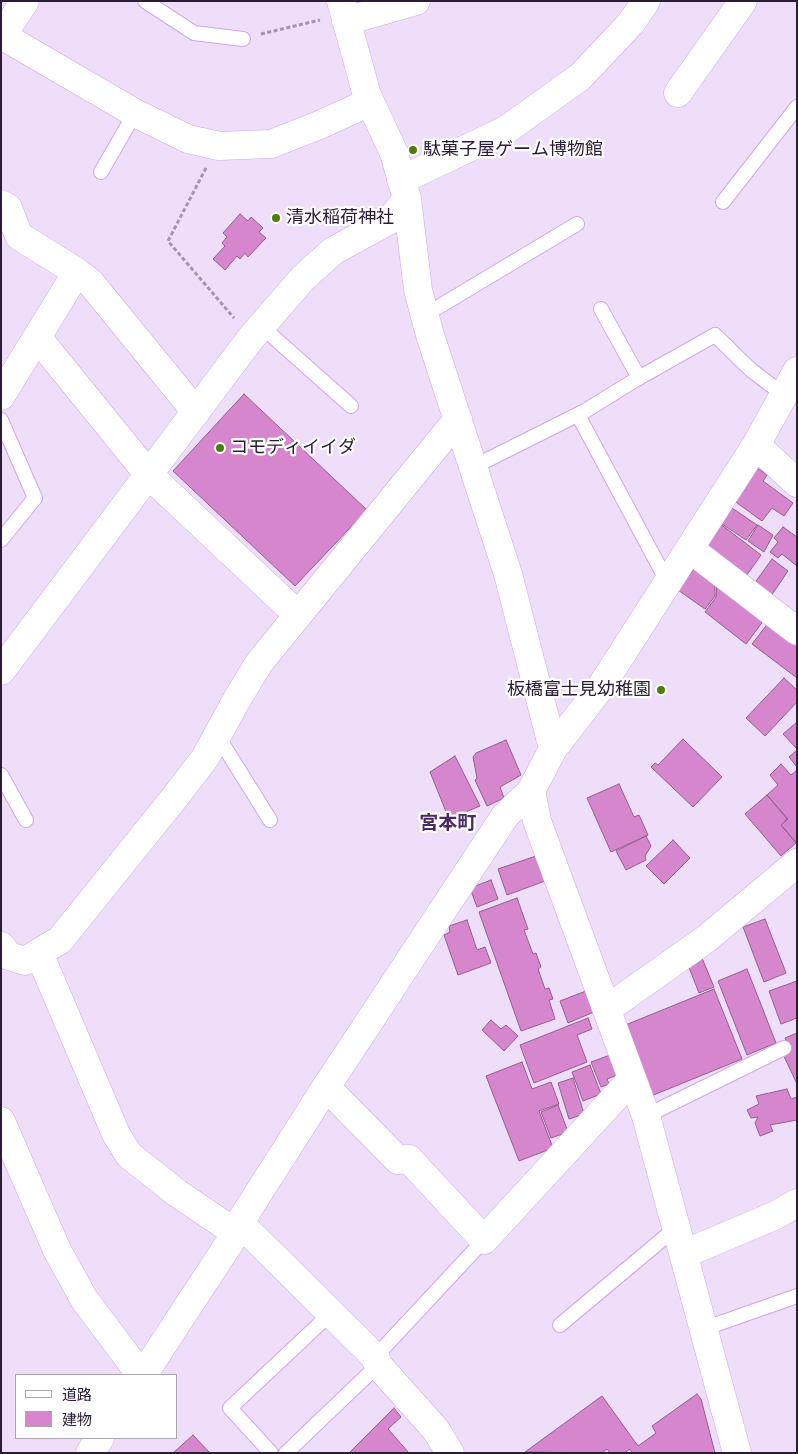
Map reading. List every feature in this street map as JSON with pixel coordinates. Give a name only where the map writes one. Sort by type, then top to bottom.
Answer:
[{"type":"street","points":[[26,1],[2,36],[134,113],[188,139],[219,146],[271,144],[318,126],[370,102]]},
{"type":"street","points":[[416,1],[344,12],[367,95],[394,153],[404,190],[418,290],[508,574],[553,749]]},
{"type":"street","points":[[1,670],[256,332],[303,278],[333,251],[390,220],[404,190],[506,130],[580,76],[631,23],[646,1]]},
{"type":"street","points":[[678,93],[743,1]]},
{"type":"street","points":[[1,204],[8,208],[19,236],[90,282],[196,412]]},
{"type":"street","points":[[4,384],[37,337],[77,272]]},
{"type":"street","points":[[37,337],[149,476],[298,615]]},
{"type":"street","points":[[143,1374],[236,1233],[240,1222],[326,1087],[506,816],[531,791],[553,749],[600,688],[756,445],[797,371]]},
{"type":"street","points":[[4,956],[25,961],[60,940],[205,758],[216,735],[258,663],[458,418]]},
{"type":"street","points":[[756,445],[797,483]]},
{"type":"street","points":[[690,549],[797,632]]},
{"type":"street","points":[[531,791],[537,821],[646,1116],[737,1453]]},
{"type":"street","points":[[606,1009],[706,939],[797,863]]},
{"type":"street","points":[[39,953],[116,1134],[129,1155],[177,1192],[236,1233],[250,1233],[376,1361],[436,1430],[450,1453]]},
{"type":"street","points":[[326,1087],[398,1160],[409,1159],[484,1240],[632,1079]]},
{"type":"street","points":[[1,1121],[8,1157],[75,1283],[84,1299],[141,1374]]},
{"type":"street","points":[[684,1254],[776,1216],[797,1203]]},
{"type":"street","points":[[90,1453],[99,1439]]},
{"type":"lane","points":[[145,1],[194,33],[243,39]]},
{"type":"lane","points":[[723,202],[797,107]]},
{"type":"lane","points":[[101,172],[134,113]]},
{"type":"lane","points":[[425,315],[577,224]]},
{"type":"lane","points":[[601,309],[639,378]]},
{"type":"lane","points":[[256,332],[351,406]]},
{"type":"lane","points":[[474,467],[578,415],[714,335],[750,370],[784,395]]},
{"type":"lane","points":[[578,415],[668,583]]},
{"type":"lane","points":[[1,420],[35,498],[1,540]]},
{"type":"lane","points":[[216,735],[270,820]]},
{"type":"lane","points":[[1,775],[26,820]]},
{"type":"lane","points":[[646,1116],[784,1048]]},
{"type":"lane","points":[[560,1325],[677,1227]]},
{"type":"lane","points":[[286,1453],[376,1361],[484,1240]]},
{"type":"lane","points":[[704,1329],[797,1296]]},
{"type":"lane","points":[[270,1453],[230,1408],[330,1314]]},
{"type":"path","points":[[243,39],[344,12]]},
{"type":"path","points":[[219,146],[168,241],[256,332]]},
{"type":"building","points":[[240,214],[248,221],[251,217],[263,228],[259,232],[266,238],[248,257],[245,253],[240,259],[237,256],[225,270],[213,259],[225,246],[222,243],[227,237],[223,233]]},
{"type":"building","points":[[244,394],[367,510],[295,586],[173,471]]},
{"type":"building","points":[[756,467],[767,475],[763,481],[793,503],[784,516],[772,508],[762,521],[733,500]]},
{"type":"building","points":[[729,506],[757,525],[746,540],[719,522]]},
{"type":"building","points":[[719,523],[761,555],[744,579],[702,547]]},
{"type":"building","points":[[758,525],[773,535],[764,552],[748,541]]},
{"type":"building","points":[[783,527],[797,537],[797,566],[782,554],[778,558],[770,552],[778,542],[774,538]]},
{"type":"building","points":[[772,559],[788,571],[771,596],[754,584]]},
{"type":"building","points":[[696,566],[715,580],[715,596],[705,609],[678,590]]},
{"type":"building","points":[[717,581],[767,616],[746,644],[705,612],[716,597]]},
{"type":"building","points":[[769,622],[797,643],[797,678],[752,644]]},
{"type":"building","points":[[784,678],[797,690],[797,702],[765,736],[746,718]]},
{"type":"building","points":[[797,722],[797,749],[783,734]]},
{"type":"building","points":[[683,739],[722,777],[693,807],[651,767],[655,763],[658,765]]},
{"type":"building","points":[[506,740],[521,775],[500,787],[504,798],[487,806],[475,780],[477,778],[473,757],[476,753]]},
{"type":"building","points":[[797,750],[797,767],[789,757]]},
{"type":"building","points":[[455,756],[480,806],[449,819],[430,772]]},
{"type":"building","points":[[781,764],[791,775],[797,770],[797,843],[781,825],[788,819],[767,795],[778,785],[770,775]]},
{"type":"building","points":[[619,784],[634,817],[639,815],[648,835],[611,852],[587,798]]},
{"type":"building","points":[[767,795],[787,819],[781,825],[796,843],[781,856],[745,814]]},
{"type":"building","points":[[646,836],[651,846],[645,856],[646,860],[626,870],[616,851]]},
{"type":"building","points":[[673,840],[690,858],[664,884],[646,866]]},
{"type":"building","points":[[536,856],[545,881],[507,895],[498,869]]},
{"type":"building","points":[[491,880],[498,899],[477,907],[470,888]]},
{"type":"building","points":[[517,898],[528,929],[524,930],[533,954],[536,953],[541,967],[538,969],[545,989],[549,988],[553,999],[549,1000],[555,1019],[521,1031],[479,912]]},
{"type":"building","points":[[765,919],[786,973],[764,982],[743,927]]},
{"type":"building","points":[[467,920],[477,950],[485,947],[491,963],[458,975],[444,935],[450,932],[449,926]]},
{"type":"building","points":[[702,958],[714,987],[699,993],[688,965]]},
{"type":"building","points":[[747,969],[776,1043],[747,1055],[718,981]]},
{"type":"building","points":[[797,981],[797,1018],[781,1024],[769,991]]},
{"type":"building","points":[[714,989],[742,1059],[651,1096],[623,1026]]},
{"type":"building","points":[[586,991],[594,1012],[568,1023],[560,1001]]},
{"type":"building","points":[[588,1018],[592,1029],[577,1035],[587,1062],[534,1083],[520,1045]]},
{"type":"building","points":[[491,1020],[501,1029],[506,1025],[518,1036],[504,1051],[482,1030]]},
{"type":"building","points":[[797,1033],[797,1084],[782,1052],[790,1048],[785,1038]]},
{"type":"building","points":[[613,1054],[620,1074],[607,1079],[609,1084],[601,1087],[591,1062]]},
{"type":"building","points":[[522,1062],[532,1089],[551,1082],[559,1104],[539,1111],[553,1148],[519,1161],[486,1076]]},
{"type":"building","points":[[590,1065],[601,1094],[583,1101],[572,1072]]},
{"type":"building","points":[[573,1078],[584,1114],[569,1119],[558,1083]]},
{"type":"building","points":[[787,1089],[791,1099],[797,1097],[797,1120],[770,1125],[773,1131],[760,1136],[755,1123],[758,1117],[751,1118],[747,1110],[759,1104],[756,1096]]},
{"type":"building","points":[[558,1105],[568,1132],[551,1138],[541,1112]]},
{"type":"building","points":[[697,1394],[701,1399],[715,1453],[632,1453],[630,1449],[624,1453],[610,1453],[607,1449],[602,1453],[525,1452],[602,1396],[638,1446],[656,1433],[652,1426]]},
{"type":"building","points":[[394,1408],[401,1417],[388,1429],[409,1453],[349,1453]]},
{"type":"building","points":[[193,1435],[210,1453],[173,1453]]},
{"type":"place","name":"駄菓子屋ゲーム博物館","points":[[413,150]]},
{"type":"place","name":"清水稲荷神社","points":[[276,218]]},
{"type":"place","name":"コモディイイダ","points":[[220,448]]},
{"type":"place","name":"板橋富士見幼稚園","points":[[661,690]]},
{"type":"district","name":"宮本町","points":[[448,824]]}]
